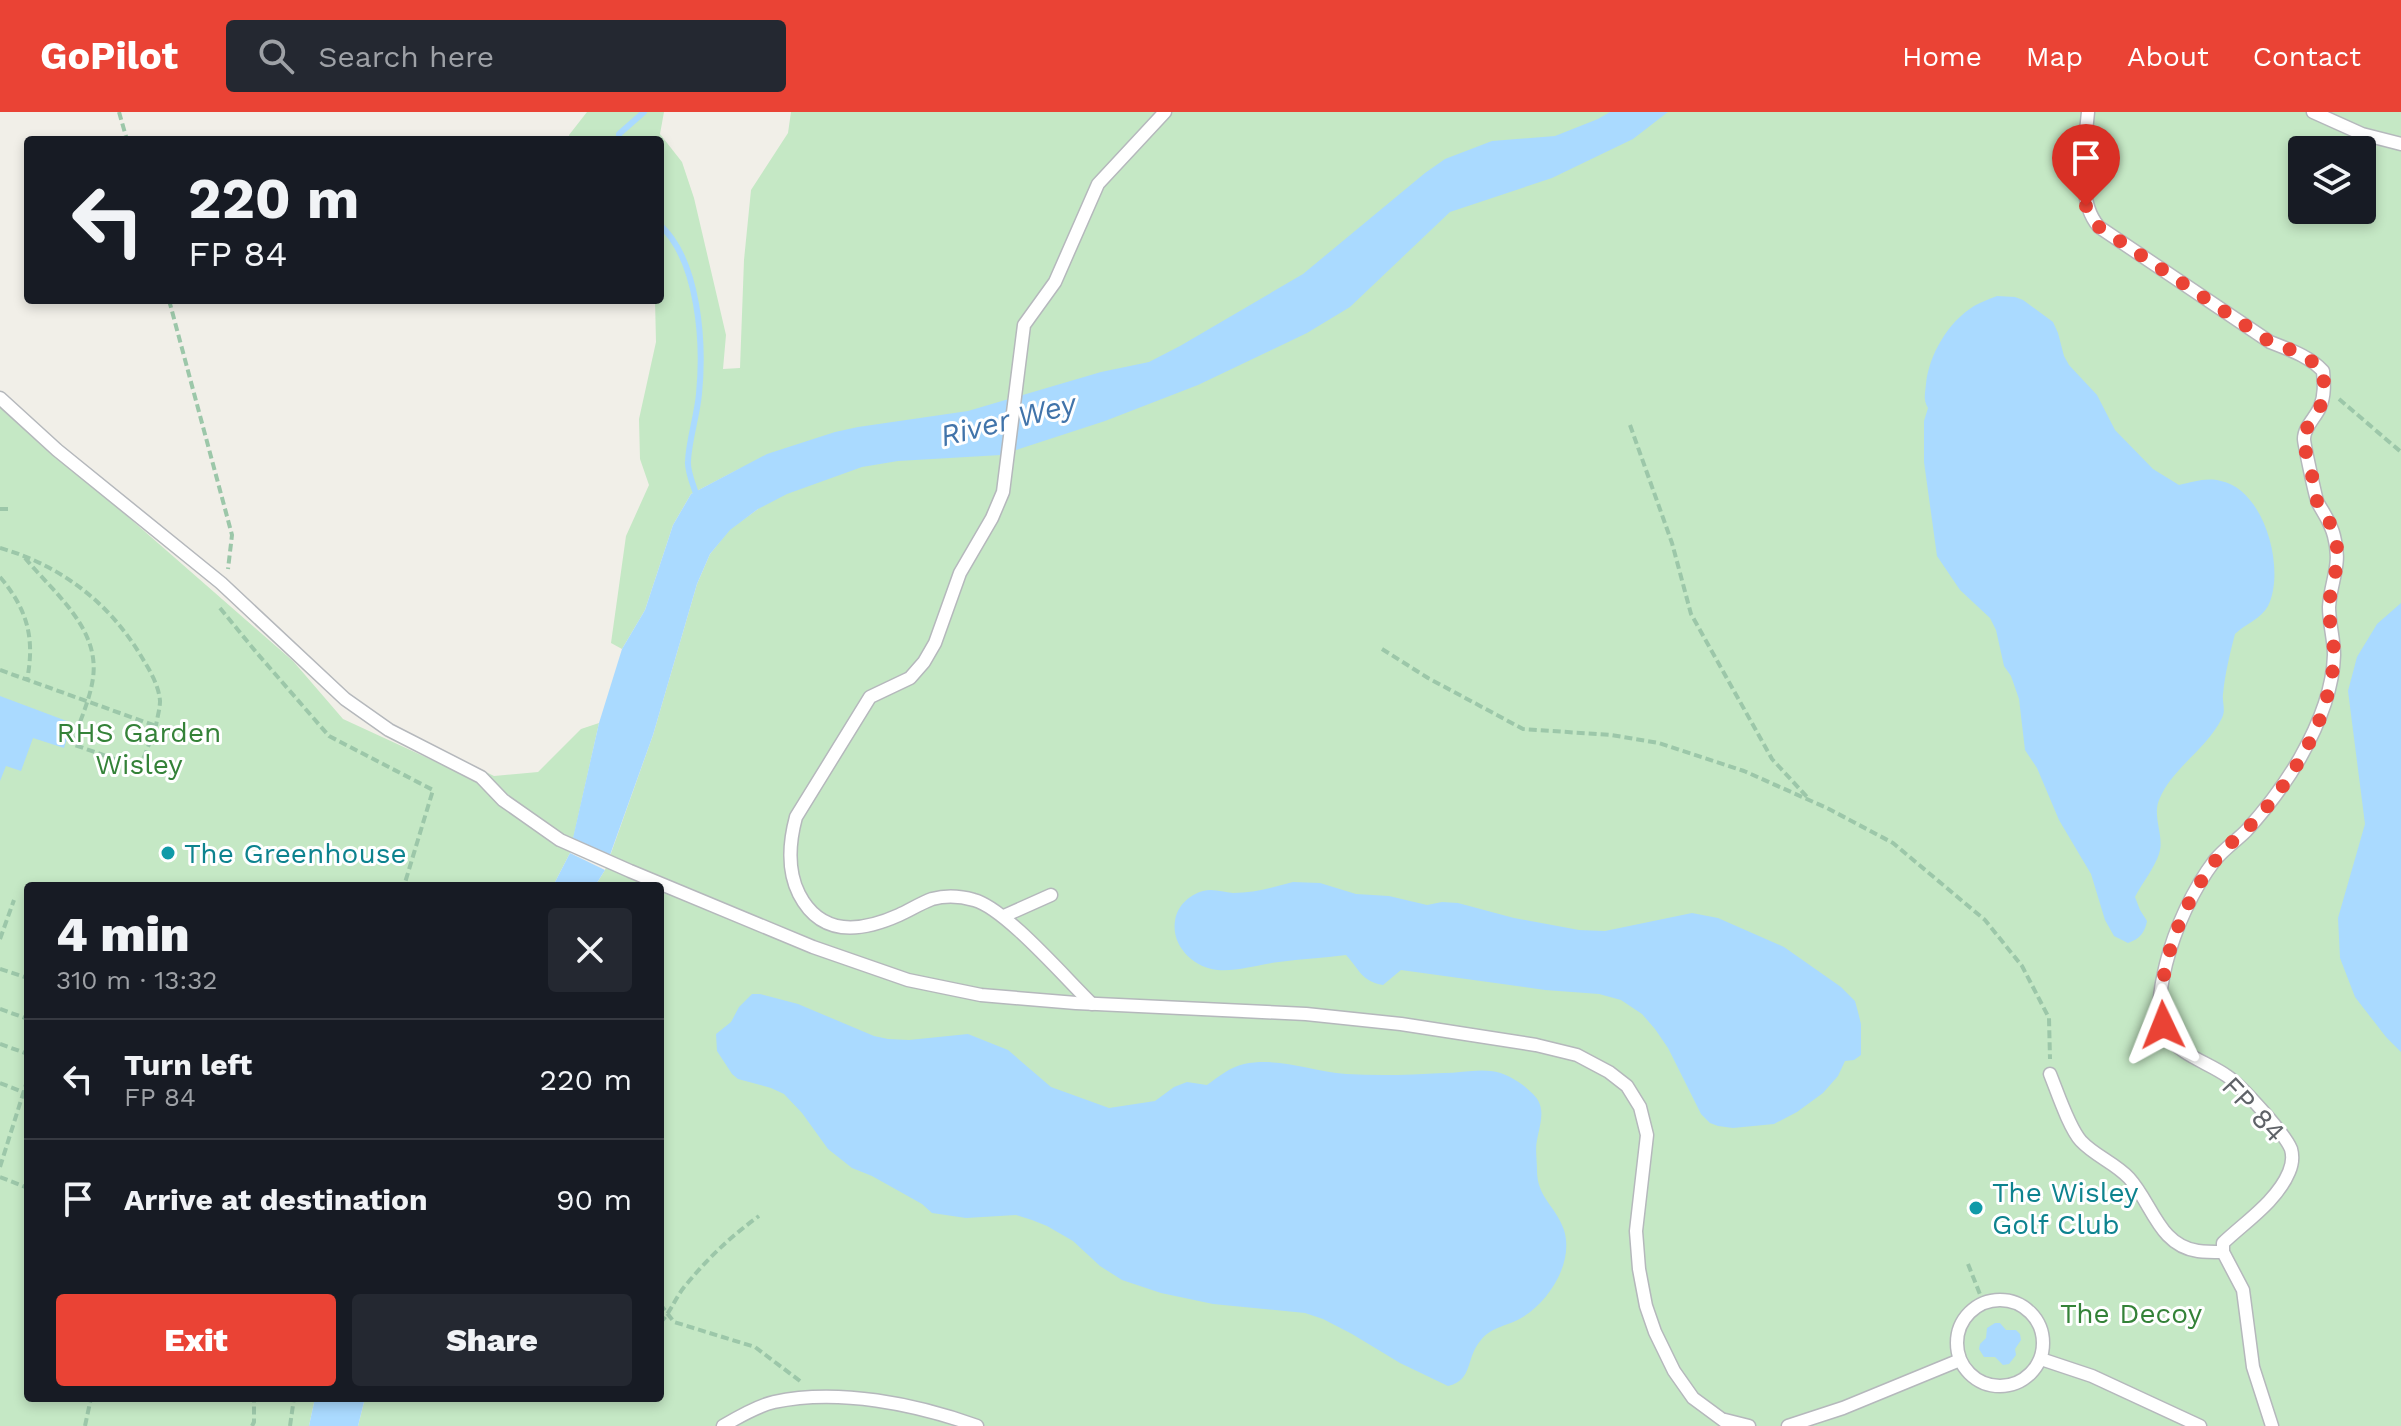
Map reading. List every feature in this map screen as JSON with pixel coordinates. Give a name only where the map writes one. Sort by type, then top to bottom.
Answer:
[{"type":"lane","points":[[1092,1004],[1004,916],[978,901],[951,896],[930,900],[898,916],[851,929],[817,918],[803,902],[793,883],[790,838],[796,817],[870,697],[910,678],[935,643],[960,573],[992,518],[1003,492],[1024,325],[1055,282],[1098,184],[1165,112]]},
{"type":"lane","points":[[2088,112],[2084,151],[2086,206],[2091,218],[2099,227],[2270,342],[2315,362],[2323,371],[2324,386]]},
{"type":"lane","points":[[2313,112],[2362,134],[2401,144]]},
{"type":"lane","name":"FP 84","points":[[2223,1252],[2223,1243],[2270,1200],[2283,1183],[2292,1162],[2291,1149],[2230,1077],[2187,1052],[2167,1035],[2160,1010],[2160,993],[2166,963],[2192,898],[2218,857],[2263,813],[2282,785],[2304,750],[2326,700],[2334,654],[2329,605],[2338,565],[2337,546],[2332,527],[2316,501],[2312,470],[2303,441],[2305,431],[2320,409],[2324,386]]},
{"type":"lane","points":[[0,398],[57,450],[221,583],[345,699],[389,730],[481,777],[503,800],[560,840],[656,882]]},
{"type":"lane","points":[[664,885],[813,947],[908,980],[981,995],[1092,1004],[1306,1014],[1401,1024],[1536,1045],[1577,1055],[1609,1072],[1627,1086],[1640,1107],[1647,1135],[1636,1231],[1639,1269],[1655,1332],[1674,1371],[1693,1398],[1723,1424],[1749,1426]]},
{"type":"lane","points":[[1004,916],[1051,895]]},
{"type":"lane","points":[[2050,1074],[2078,1138],[2114,1163],[2131,1180],[2161,1229],[2172,1241],[2195,1251],[2223,1252],[2243,1290],[2253,1367],[2272,1426]]},
{"type":"lane","points":[[1983,1302],[2014,1302],[2028,1310],[2039,1323],[2044,1341],[2041,1359],[2035,1372],[2025,1380],[2010,1386],[1994,1387],[1979,1381],[1960,1360],[1955,1339],[1959,1326],[1966,1314],[1983,1302]]},
{"type":"lane","points":[[2041,1359],[2092,1376],[2200,1426]]},
{"type":"lane","points":[[1788,1426],[1843,1408],[1960,1360]]},
{"type":"lane","points":[[723,1426],[771,1403],[821,1398],[909,1406],[977,1426]]},
{"type":"path","points":[[119,112],[126,136]]},
{"type":"path","points":[[170,304],[232,535],[229,567],[221,583],[219,605],[329,736],[433,790],[405,882]]},
{"type":"path","points":[[2324,386],[2401,452]]},
{"type":"path","points":[[1630,425],[1672,543],[1691,614],[1772,759],[1810,800]]},
{"type":"path","points":[[0,509],[8,509]]},
{"type":"path","points":[[0,548],[25,558],[53,570],[84,589],[111,613],[135,644],[153,676],[160,701],[156,726],[139,770],[72,744],[93,677],[90,644],[74,612],[25,558]]},
{"type":"path","points":[[0,577],[16,596],[28,626],[32,657],[27,680]]},
{"type":"path","points":[[1382,649],[1428,678],[1523,729],[1611,735],[1659,743],[1744,771],[1810,800],[1893,843],[1985,920],[2022,966],[2049,1018],[2050,1074]]},
{"type":"path","points":[[0,670],[156,726]]},
{"type":"path","points":[[0,939],[14,900]]},
{"type":"path","points":[[0,969],[24,977]]},
{"type":"path","points":[[0,1009],[24,1018]]},
{"type":"path","points":[[0,1044],[24,1053]]},
{"type":"path","points":[[0,1083],[24,1092]]},
{"type":"path","points":[[0,1167],[24,1099]]},
{"type":"path","points":[[0,1177],[24,1186]]},
{"type":"path","points":[[664,1319],[682,1289],[726,1240],[759,1216]]},
{"type":"path","points":[[1968,1264],[1983,1302]]},
{"type":"path","points":[[664,1310],[674,1322],[755,1347],[821,1398]]},
{"type":"path","points":[[85,1426],[90,1402]]},
{"type":"path","points":[[252,1426],[254,1402]]},
{"type":"path","points":[[290,1426],[293,1402]]},
{"type":"green space","points":[[587,112],[664,112],[662,136],[569,135]]},
{"type":"green space","name":"The Decoy","points":[[791,112],[2401,112],[2401,1426],[358,1426],[364,1402],[664,1402],[664,882],[598,882],[605,870],[653,735],[697,584],[710,554],[730,529],[758,509],[741,468],[691,494],[673,525],[645,610],[622,649],[611,643],[626,536],[649,485],[640,459],[639,419],[656,342],[655,304],[664,304],[664,139],[682,162],[694,198],[726,335],[723,369],[740,368],[744,260],[751,190],[788,133]]},
{"type":"green space","name":"RHS Garden Wisley","points":[[0,405],[293,661],[343,719],[471,778],[482,770],[494,776],[538,772],[581,729],[599,723],[570,853],[555,882],[24,882],[24,1402],[314,1402],[309,1426],[0,1426]]},
{"type":"water","name":"River Wey","points":[[1610,112],[1668,112],[1633,139],[1552,178],[1450,212],[1350,307],[1307,333],[1198,385],[1105,421],[1001,455],[898,461],[862,467],[787,494],[758,509],[730,530],[710,554],[697,584],[653,735],[610,855],[573,838],[599,723],[622,649],[645,610],[673,525],[691,494],[767,454],[835,432],[968,411],[1101,372],[1149,362],[1303,274],[1445,159],[1492,141],[1555,136]]},
{"type":"water","points":[[1997,296],[2023,300],[2053,322],[2069,365],[2097,395],[2115,430],[2153,469],[2179,485],[2205,480],[2221,481],[2236,487],[2249,499],[2268,533],[2273,553],[2273,591],[2268,606],[2235,634],[2225,679],[2222,718],[2208,739],[2172,778],[2159,800],[2159,854],[2135,897],[2147,921],[2141,935],[2128,943],[2114,936],[2105,920],[2091,874],[2059,820],[2037,768],[2025,750],[2019,699],[2004,666],[1996,630],[1990,618],[1960,590],[1937,556],[1924,462],[1928,373],[1941,340],[1956,321],[1974,306]]},
{"type":"water","points":[[2401,603],[2401,1052],[2355,997],[2340,958],[2338,918],[2365,824],[2348,691],[2357,657],[2377,624]]},
{"type":"water","points":[[0,696],[72,723],[64,748],[33,738],[21,771],[6,766],[0,781]]},
{"type":"water","points":[[570,853],[605,870],[598,882],[555,882]]},
{"type":"water","points":[[1293,882],[1320,883],[1356,894],[1389,896],[1427,905],[1458,903],[1514,918],[1579,930],[1605,931],[1692,913],[1718,918],[1784,947],[1841,987],[1855,1001],[1861,1024],[1861,1055],[1845,1061],[1838,1076],[1823,1093],[1774,1124],[1733,1128],[1718,1126],[1701,1114],[1655,1029],[1642,1014],[1621,1000],[1599,994],[1545,990],[1401,970],[1383,985],[1365,978],[1346,955],[1218,970],[1201,965],[1181,947],[1175,930],[1176,916],[1184,902],[1193,895],[1210,890],[1249,892]]},
{"type":"water","points":[[752,994],[798,1004],[888,1039],[968,1034],[1008,1050],[1051,1087],[1109,1108],[1155,1101],[1187,1082],[1207,1085],[1234,1067],[1257,1062],[1358,1075],[1479,1070],[1503,1074],[1524,1086],[1540,1105],[1536,1147],[1538,1180],[1543,1195],[1564,1230],[1566,1255],[1563,1267],[1550,1290],[1533,1310],[1485,1335],[1476,1347],[1466,1374],[1448,1386],[1400,1363],[1323,1319],[1305,1313],[1213,1304],[1161,1293],[1122,1280],[1100,1266],[1073,1241],[1047,1226],[1016,1215],[966,1218],[932,1213],[922,1204],[852,1168],[828,1149],[784,1094],[738,1079],[717,1051],[716,1034],[731,1022],[739,1007]]},
{"type":"water","points":[[1995,1323],[2020,1334],[2016,1355],[2009,1364],[2003,1365],[1995,1357],[1984,1357],[1979,1349],[1986,1338],[1987,1328]]},
{"type":"water","points":[[314,1402],[364,1402],[358,1426],[309,1426]]},
{"type":"waterway","points":[[619,136],[644,112]]},
{"type":"waterway","points":[[664,230],[683,259],[691,281],[699,328],[698,402],[688,465],[697,497]]},
{"type":"place","name":"The Greenhouse","points":[[168,853]]},
{"type":"place","name":"The Wisley Golf Club","points":[[1976,1208]]},
{"type":"route","points":[[2086,206],[2099,227],[2270,342],[2315,362],[2323,371],[2320,409],[2305,431],[2303,441],[2312,470],[2316,501],[2332,527],[2337,546],[2338,565],[2329,605],[2334,654],[2326,700],[2299,760],[2263,813],[2218,857],[2192,898],[2166,963],[2160,993],[2163,1025]]}]
